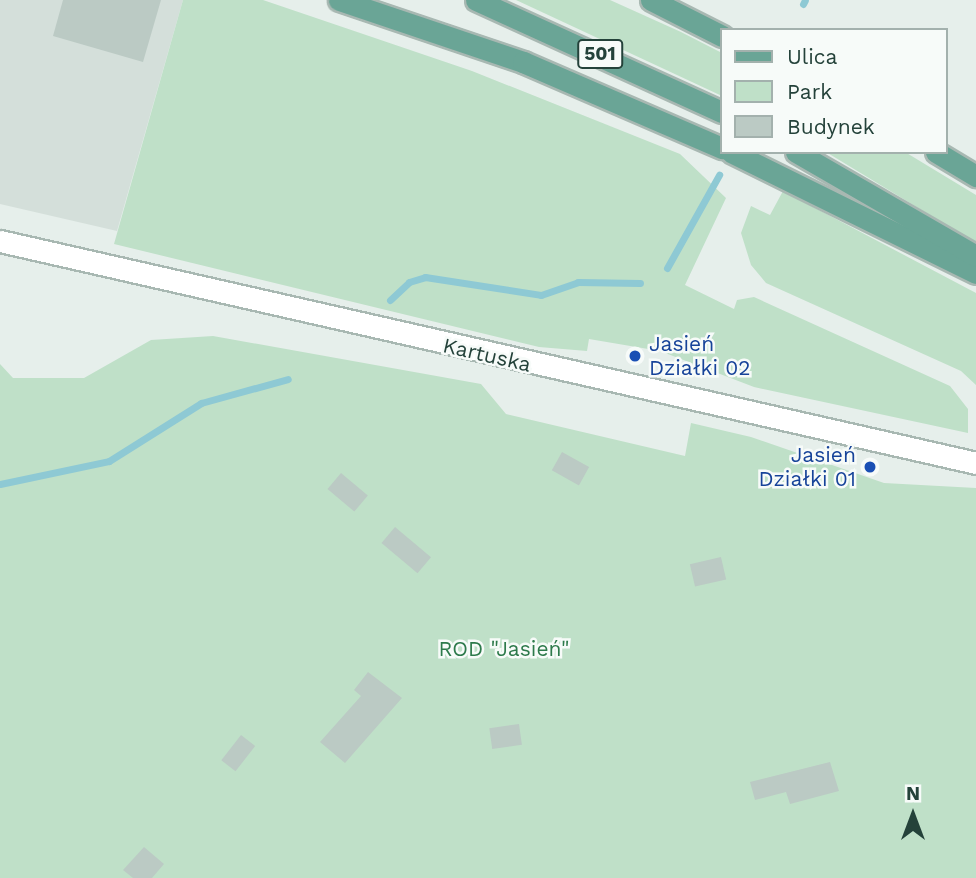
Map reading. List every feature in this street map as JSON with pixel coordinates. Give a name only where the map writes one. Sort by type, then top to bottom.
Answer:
[{"type":"main road","points":[[339,0],[523,62],[720,147]]},
{"type":"main road","name":"501","points":[[476,0],[720,111]]},
{"type":"main road","points":[[651,0],[720,35]]},
{"type":"main road","points":[[736,154],[976,273]]},
{"type":"main road","points":[[799,154],[976,256]]},
{"type":"main road","points":[[939,154],[976,176]]},
{"type":"street","name":"Kartuska","points":[[0,240],[976,463]]},
{"type":"shaded area","points":[[0,0],[183,0],[117,231],[0,204]]},
{"type":"green space","points":[[183,0],[263,0],[472,71],[680,154],[726,198],[685,285],[734,309],[737,300],[754,297],[950,386],[968,409],[968,433],[754,387],[660,351],[589,339],[587,351],[539,347],[114,244]]},
{"type":"green space","points":[[516,0],[610,0],[681,32],[720,52],[720,95]]},
{"type":"green space","points":[[829,154],[908,154],[976,195],[976,243]]},
{"type":"green space","points":[[783,191],[976,293],[976,385],[961,371],[766,283],[751,265],[741,233],[751,206],[770,215]]},
{"type":"green space","name":"ROD \"Jasień\"","points":[[213,336],[481,384],[506,414],[685,456],[691,423],[751,437],[884,483],[976,488],[976,878],[0,878],[0,364],[13,378],[84,378],[151,340]]},
{"type":"building","points":[[63,0],[161,0],[143,62],[53,36]]},
{"type":"building","points":[[562,452],[589,467],[579,485],[552,470]]},
{"type":"building","points":[[341,473],[368,495],[354,512],[328,489]]},
{"type":"building","points":[[395,527],[431,557],[418,573],[382,543]]},
{"type":"building","points":[[721,557],[726,579],[695,587],[690,564]]},
{"type":"building","points":[[368,672],[402,698],[345,763],[320,742],[361,696],[354,690]]},
{"type":"building","points":[[519,724],[522,745],[492,749],[489,728]]},
{"type":"building","points":[[241,735],[255,746],[235,771],[221,760]]},
{"type":"building","points":[[830,762],[839,791],[790,804],[786,792],[755,800],[750,782]]},
{"type":"building","points":[[144,847],[164,864],[152,878],[133,878],[123,870]]},
{"type":"waterway","points":[[803,4],[805,0]]},
{"type":"waterway","points":[[667,268],[719,175]]},
{"type":"waterway","points":[[390,300],[409,282],[425,277],[541,295],[578,282],[640,283]]},
{"type":"waterway","points":[[0,484],[109,461],[201,403],[288,379]]},
{"type":"place","name":"Jasień Działki 02","points":[[635,356]]},
{"type":"place","name":"Jasień Działki 01","points":[[870,467]]}]
